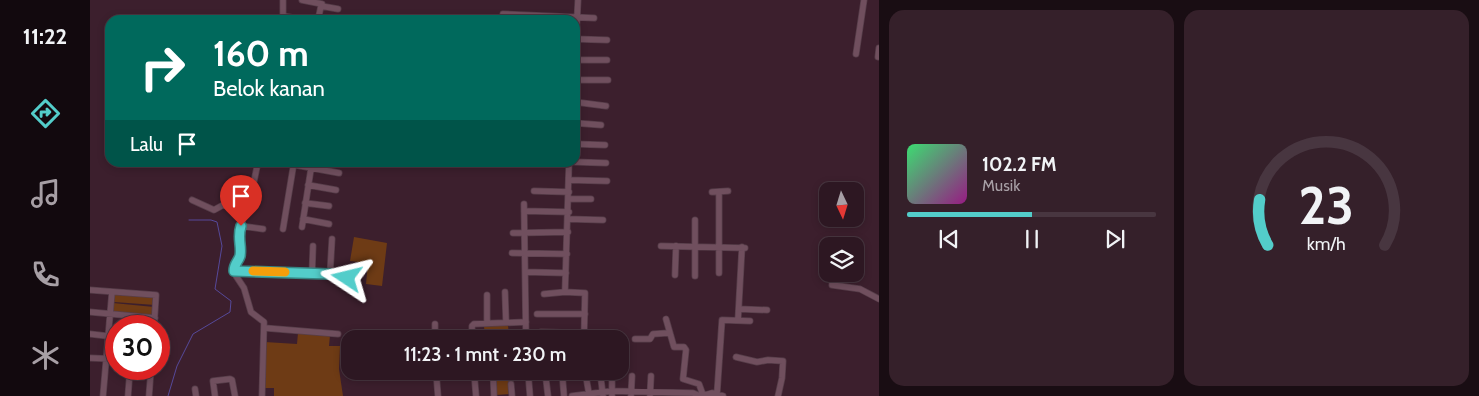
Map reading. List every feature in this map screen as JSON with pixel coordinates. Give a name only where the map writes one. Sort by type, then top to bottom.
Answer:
[{"type":"street","points":[[283,0],[283,15]]},
{"type":"street","points":[[302,0],[338,9]]},
{"type":"street","points":[[578,0],[578,15]]},
{"type":"street","points":[[856,54],[864,0]]},
{"type":"street","points":[[503,14],[528,15]]},
{"type":"street","points":[[580,17],[594,18]]},
{"type":"street","points":[[580,39],[607,40]]},
{"type":"street","points":[[878,57],[879,48]]},
{"type":"street","points":[[580,60],[607,60]]},
{"type":"street","points":[[580,80],[608,80]]},
{"type":"street","points":[[580,103],[606,106]]},
{"type":"street","points":[[580,123],[601,125]]},
{"type":"street","points":[[580,144],[605,145]]},
{"type":"street","points":[[580,162],[606,163]]},
{"type":"street","points":[[257,167],[254,186],[238,235],[240,254],[234,271],[244,288],[250,312],[264,322],[262,396]]},
{"type":"street","points":[[283,229],[293,167]]},
{"type":"street","points":[[302,227],[311,167]]},
{"type":"street","points":[[318,167],[340,173]]},
{"type":"street","points":[[565,292],[569,167]]},
{"type":"street","points":[[569,180],[607,181]]},
{"type":"street","points":[[308,185],[336,190]]},
{"type":"street","points":[[534,191],[591,199]]},
{"type":"street","points":[[712,192],[728,191]]},
{"type":"street","points":[[719,192],[719,273]]},
{"type":"street","points":[[192,200],[214,210],[223,205],[246,211]]},
{"type":"street","points":[[305,202],[329,206]]},
{"type":"street","points":[[524,204],[526,330]]},
{"type":"street","points":[[524,211],[569,212]]},
{"type":"street","points":[[303,220],[330,224]]},
{"type":"street","points":[[568,220],[603,220]]},
{"type":"street","points":[[695,220],[695,276]]},
{"type":"street","points":[[241,226],[263,229]]},
{"type":"street","points":[[513,233],[568,232]]},
{"type":"street","points":[[330,274],[332,239]]},
{"type":"street","points":[[312,274],[313,246]]},
{"type":"street","points":[[661,246],[743,248],[738,320]]},
{"type":"street","points":[[675,275],[676,246]]},
{"type":"street","points":[[512,253],[567,254]]},
{"type":"street","points":[[234,271],[330,274],[347,278]]},
{"type":"street","points":[[525,272],[566,273]]},
{"type":"street","points":[[832,282],[832,285],[860,289],[879,299]]},
{"type":"street","points":[[90,290],[156,295],[155,315]]},
{"type":"street","points":[[111,314],[112,292]]},
{"type":"street","points":[[505,292],[506,322]]},
{"type":"street","points":[[544,294],[565,292],[584,294],[584,330]]},
{"type":"street","points":[[486,323],[487,295]]},
{"type":"street","points":[[739,309],[768,310]]},
{"type":"street","points":[[90,312],[122,315]]},
{"type":"street","points":[[537,314],[584,314]]},
{"type":"street","points":[[666,320],[668,334],[674,347],[684,347],[686,350],[683,379],[699,384],[702,396]]},
{"type":"street","points":[[572,396],[612,393],[693,393],[702,396],[707,393],[720,395],[722,320],[750,321]]},
{"type":"street","points":[[472,330],[472,325],[526,322]]},
{"type":"street","points":[[435,324],[435,330]]},
{"type":"street","points":[[265,328],[338,334]]},
{"type":"street","points":[[90,334],[105,335]]},
{"type":"street","points":[[635,339],[650,339],[653,334],[668,334]]},
{"type":"street","points":[[736,357],[757,362],[768,360],[783,361],[778,396]]},
{"type":"street","points":[[90,358],[105,359]]},
{"type":"street","points":[[632,376],[632,394]]},
{"type":"street","points":[[650,394],[651,376]]},
{"type":"street","points":[[103,396],[105,378]]},
{"type":"street","points":[[215,396],[214,381],[230,379],[232,380],[234,396]]},
{"type":"street","points":[[128,396],[129,380]]},
{"type":"street","points":[[150,396],[151,380]]},
{"type":"street","points":[[437,380],[438,396]]},
{"type":"street","points":[[475,380],[476,396]]},
{"type":"street","points":[[493,380],[494,396]]},
{"type":"street","points":[[529,380],[530,396]]},
{"type":"street","points":[[546,380],[548,396]]},
{"type":"street","points":[[563,380],[564,396]]},
{"type":"street","points":[[585,380],[587,395]]},
{"type":"street","points":[[601,380],[603,394]]},
{"type":"street","points":[[612,380],[612,393]]},
{"type":"street","points":[[511,384],[512,396]]},
{"type":"shaded area","points":[[354,237],[387,243],[382,286],[366,284],[368,263],[350,261]]},
{"type":"shaded area","points":[[114,294],[155,297],[155,305],[114,302]]},
{"type":"shaded area","points":[[113,303],[154,307],[153,315],[113,312]]},
{"type":"shaded area","points":[[508,324],[508,330],[484,330],[484,326]]},
{"type":"shaded area","points":[[298,333],[330,335],[329,346],[340,346],[339,369],[343,396],[274,396],[274,388],[264,388],[265,342],[297,344]]},
{"type":"shaded area","points":[[495,380],[509,380],[510,394],[496,395]]},
{"type":"waterway","points":[[168,396],[177,366],[193,334],[230,312],[231,301],[215,289],[222,246],[217,222],[211,220],[189,220]]},
{"type":"slow traffic","points":[[253,271],[285,272]]},
{"type":"route","points":[[241,226],[238,235],[240,254],[234,271],[330,274],[347,278]]}]
